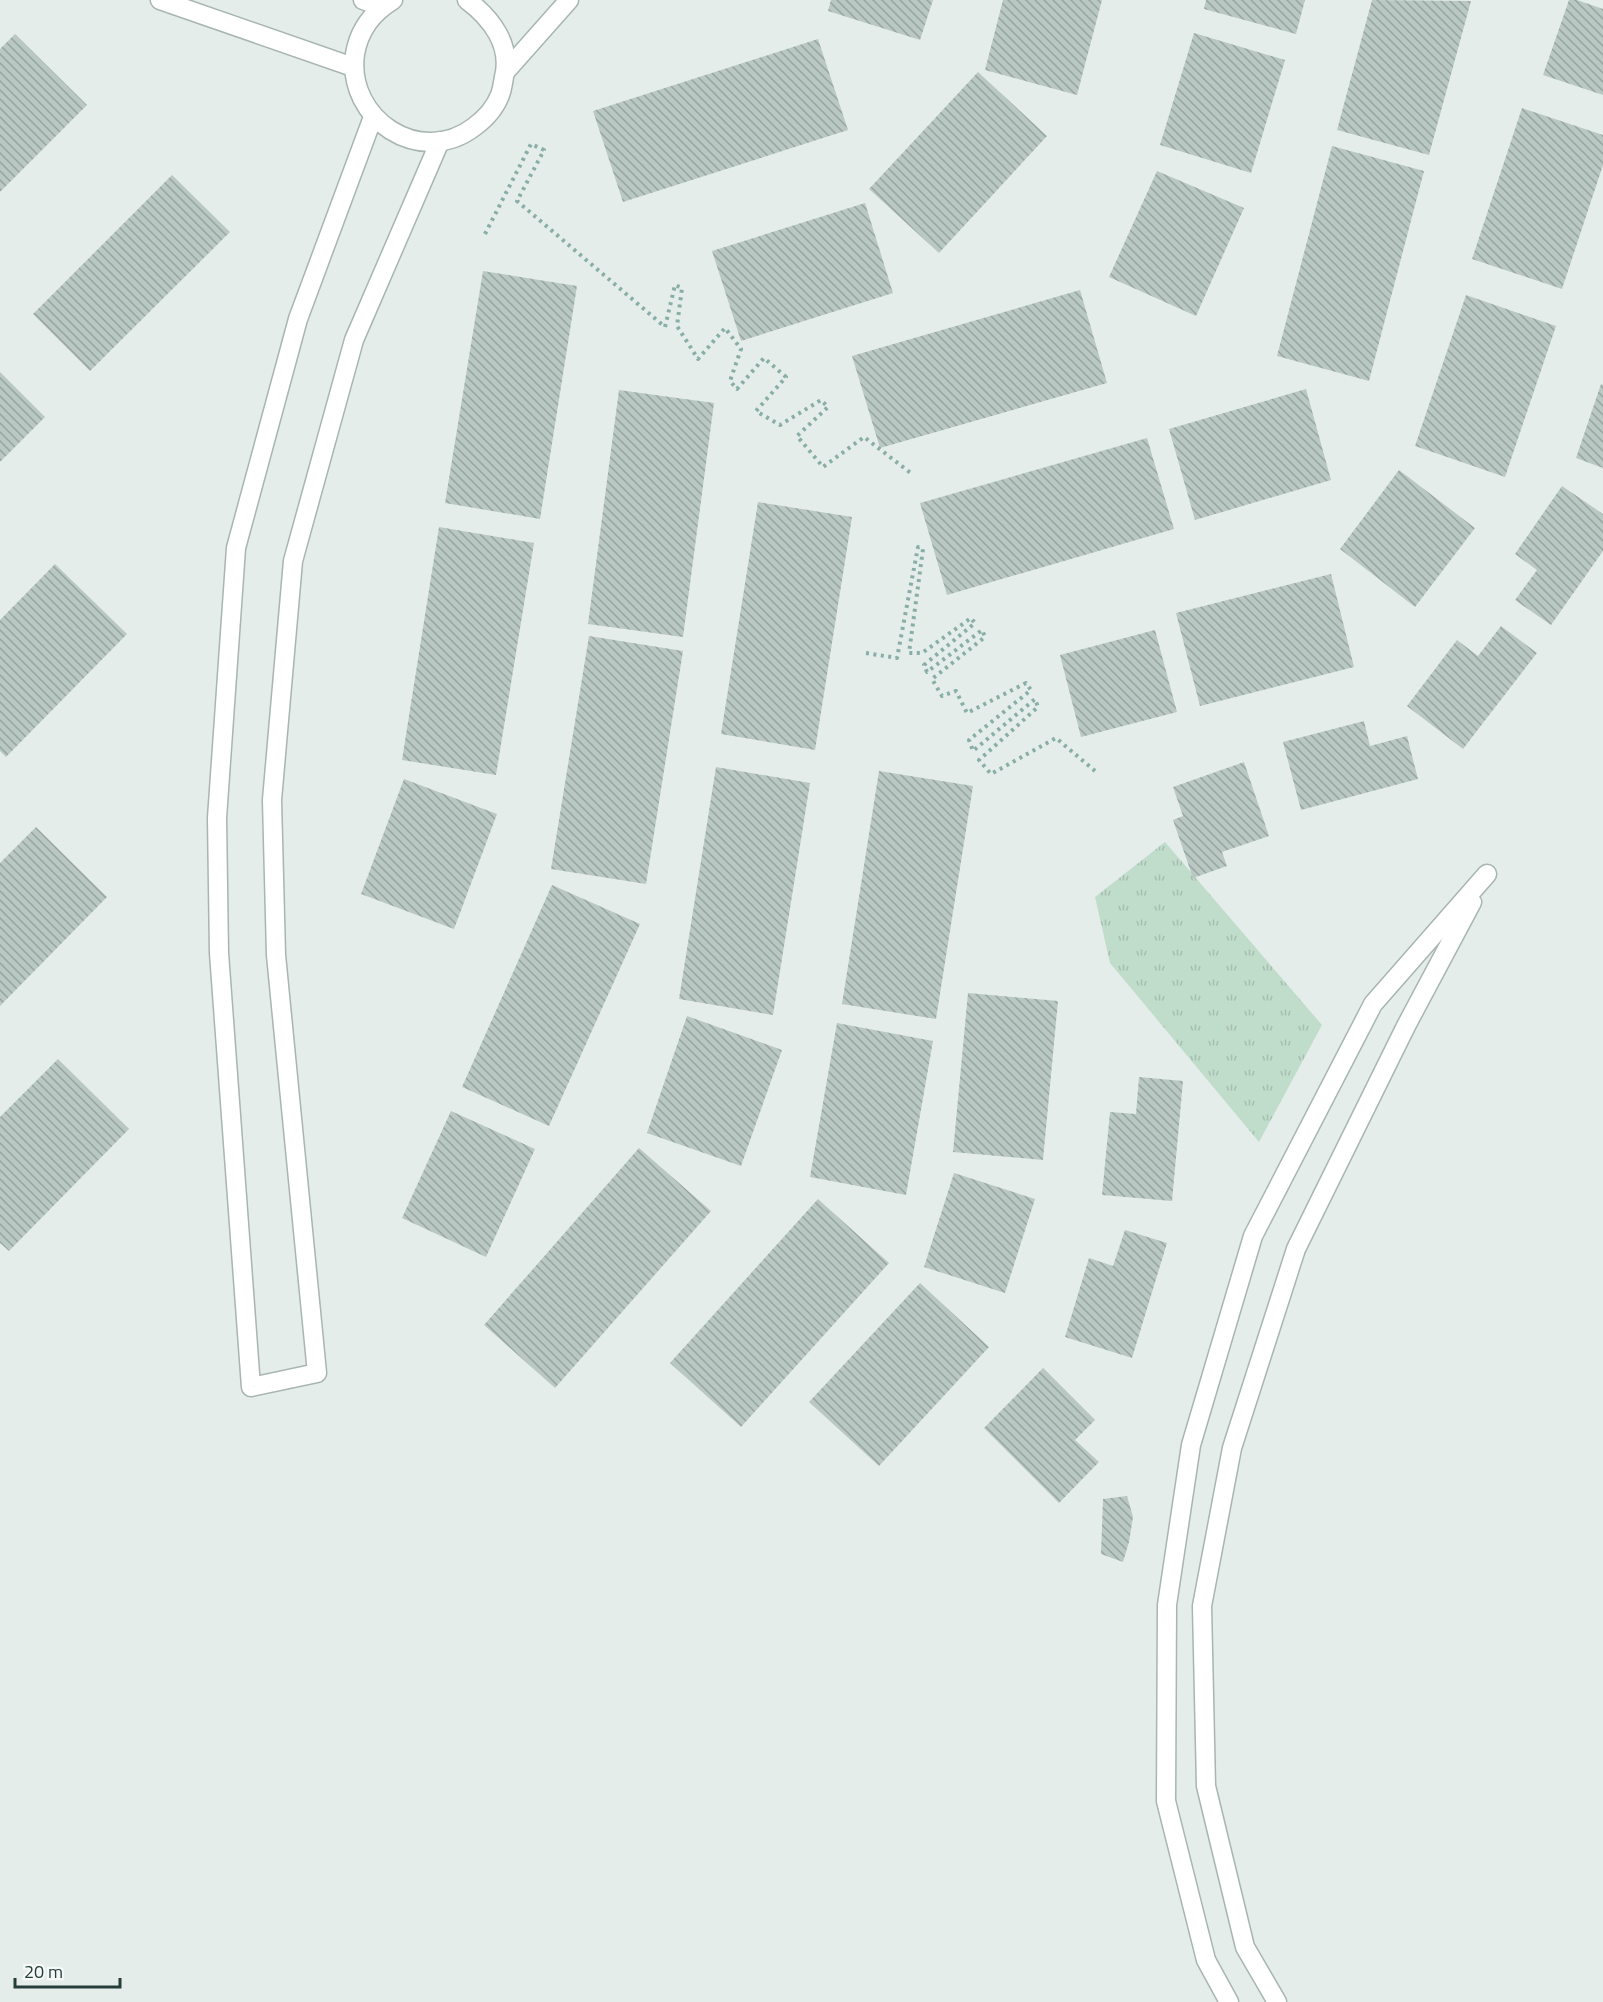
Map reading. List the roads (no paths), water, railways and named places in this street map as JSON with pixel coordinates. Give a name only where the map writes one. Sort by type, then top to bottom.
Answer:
[{"type":"street","points":[[160,0],[353,67]]},
{"type":"street","points":[[363,0],[388,3]]},
{"type":"street","points":[[388,3],[366,24],[357,44],[353,67],[356,84],[363,102],[373,117],[392,132],[415,141],[440,141],[465,134],[486,118],[500,96],[506,71],[504,49],[496,28],[482,11],[466,0]]},
{"type":"street","points":[[506,71],[569,0]]},
{"type":"street","points":[[373,117],[298,319],[236,548],[217,818],[219,953],[251,1387],[317,1373],[276,954],[272,800],[293,561],[354,340],[440,141]]},
{"type":"street","points":[[1229,2002],[1206,1960],[1166,1801],[1167,1605],[1191,1445],[1253,1236],[1373,1004],[1487,874],[1401,1035],[1296,1249],[1232,1448],[1202,1606],[1206,1786],[1245,1947],[1277,2002]]}]
